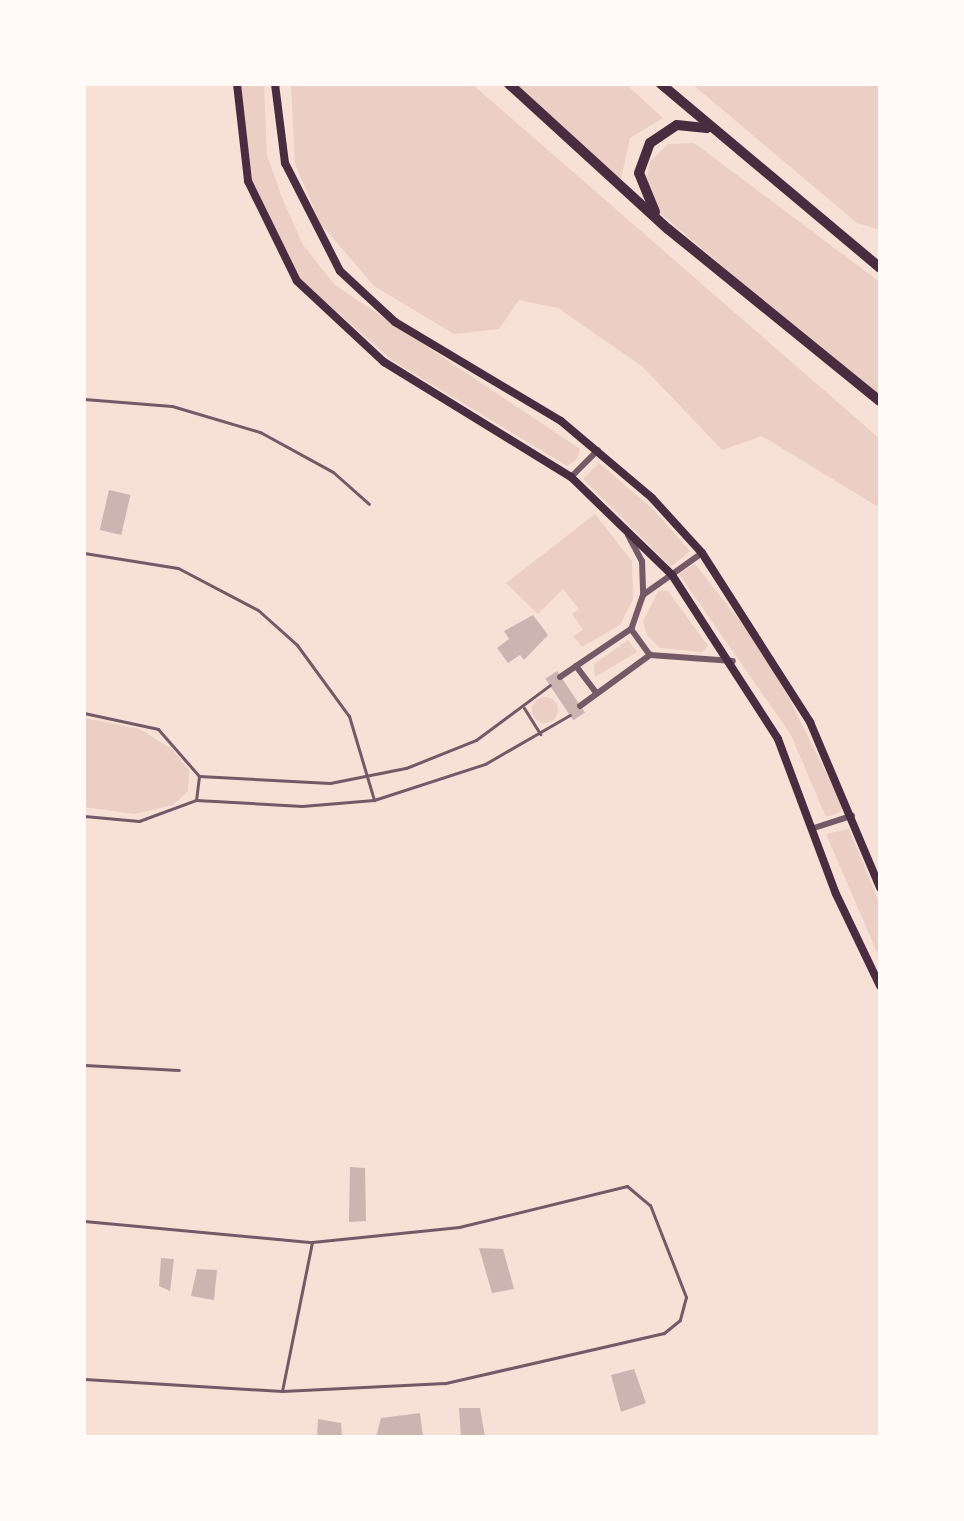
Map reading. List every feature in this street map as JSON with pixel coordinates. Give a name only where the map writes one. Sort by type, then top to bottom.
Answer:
[{"type":"highway","points":[[509,84],[668,229],[880,401]]},
{"type":"highway","points":[[661,84],[880,268]]},
{"type":"highway","points":[[668,229],[641,189],[650,143],[693,123],[739,150]]},
{"type":"main road","points":[[237,84],[248,181],[297,281],[384,362],[571,477],[672,575],[733,661],[778,739],[880,986]]},
{"type":"main road","points":[[275,84],[285,163],[340,271],[395,322],[485,371],[598,450],[702,553],[765,642],[852,816],[880,888]]},
{"type":"street","points":[[571,477],[598,450]]},
{"type":"street","points":[[560,677],[631,629],[643,595],[642,561],[625,528]]},
{"type":"street","points":[[643,595],[702,553]]},
{"type":"street","points":[[631,629],[650,655]]},
{"type":"street","points":[[580,706],[650,655],[733,661]]},
{"type":"street","points":[[576,666],[596,693]]},
{"type":"street","points":[[814,828],[852,816]]},
{"type":"lane","points":[[84,399],[172,406],[260,432],[333,472],[369,504]]},
{"type":"lane","points":[[84,553],[178,568],[258,610],[327,680],[371,776],[374,800]]},
{"type":"lane","points":[[84,713],[158,729],[199,776],[286,784],[371,776],[440,757],[524,708],[550,685]]},
{"type":"lane","points":[[524,708],[541,735]]},
{"type":"lane","points":[[84,816],[139,821],[196,800],[302,806],[374,800],[456,775],[541,735],[570,715]]},
{"type":"lane","points":[[196,800],[199,776]]},
{"type":"lane","points":[[84,1065],[179,1070]]},
{"type":"lane","points":[[84,1221],[312,1242],[459,1227],[627,1186],[650,1205],[686,1308],[664,1333],[543,1365],[445,1383],[282,1391],[84,1379]]},
{"type":"lane","points":[[282,1391],[312,1242]]},
{"type":"shaded area","points":[[240,84],[264,84],[267,155],[303,245],[335,285],[580,449],[577,459],[567,466],[393,361],[301,280],[247,178]]},
{"type":"shaded area","points":[[291,84],[472,84],[880,439],[880,508],[762,436],[722,450],[643,367],[558,308],[519,300],[499,329],[454,334],[374,286],[320,223],[295,164]]},
{"type":"shaded area","points":[[511,84],[626,84],[663,118],[630,138],[621,179]]},
{"type":"shaded area","points":[[692,84],[880,84],[880,230],[857,223]]},
{"type":"shaded area","points":[[694,143],[880,282],[880,400],[660,213],[645,185],[650,162],[668,144]]},
{"type":"shaded area","points":[[599,463],[654,510],[690,551],[671,567],[583,479]]},
{"type":"shaded area","points":[[595,514],[632,561],[633,599],[620,625],[582,647],[573,636],[583,630],[572,614],[579,609],[563,589],[538,614],[506,583]]},
{"type":"shaded area","points":[[695,564],[767,655],[843,806],[840,812],[826,817],[791,735],[679,574]]},
{"type":"shaded area","points":[[659,590],[668,591],[708,646],[702,652],[660,648],[647,635],[643,621]]},
{"type":"shaded area","points":[[628,640],[637,652],[595,677],[594,664]]},
{"type":"shaded area","points":[[545,697],[554,701],[558,710],[554,719],[545,723],[536,719],[532,710],[536,701]]},
{"type":"shaded area","points":[[84,718],[140,729],[173,750],[189,770],[188,791],[173,805],[134,814],[84,807]]},
{"type":"shaded area","points":[[849,829],[880,904],[880,959],[826,834]]},
{"type":"building","points":[[109,490],[130,495],[121,535],[100,530]]},
{"type":"building","points":[[533,615],[548,635],[524,660],[520,655],[508,663],[497,648],[509,639],[504,631]]},
{"type":"building","points":[[557,671],[585,712],[573,720],[545,679]]},
{"type":"building","points":[[350,1167],[365,1168],[366,1221],[349,1222]]},
{"type":"building","points":[[479,1248],[503,1249],[514,1289],[492,1293]]},
{"type":"building","points":[[161,1258],[174,1259],[170,1291],[159,1286]]},
{"type":"building","points":[[197,1269],[217,1270],[214,1300],[191,1296]]},
{"type":"building","points":[[634,1369],[646,1403],[621,1412],[611,1375]]},
{"type":"building","points":[[459,1408],[480,1408],[485,1437],[461,1437]]},
{"type":"building","points":[[420,1413],[423,1437],[376,1437],[381,1418]]},
{"type":"building","points":[[318,1419],[341,1423],[342,1437],[317,1437]]}]
